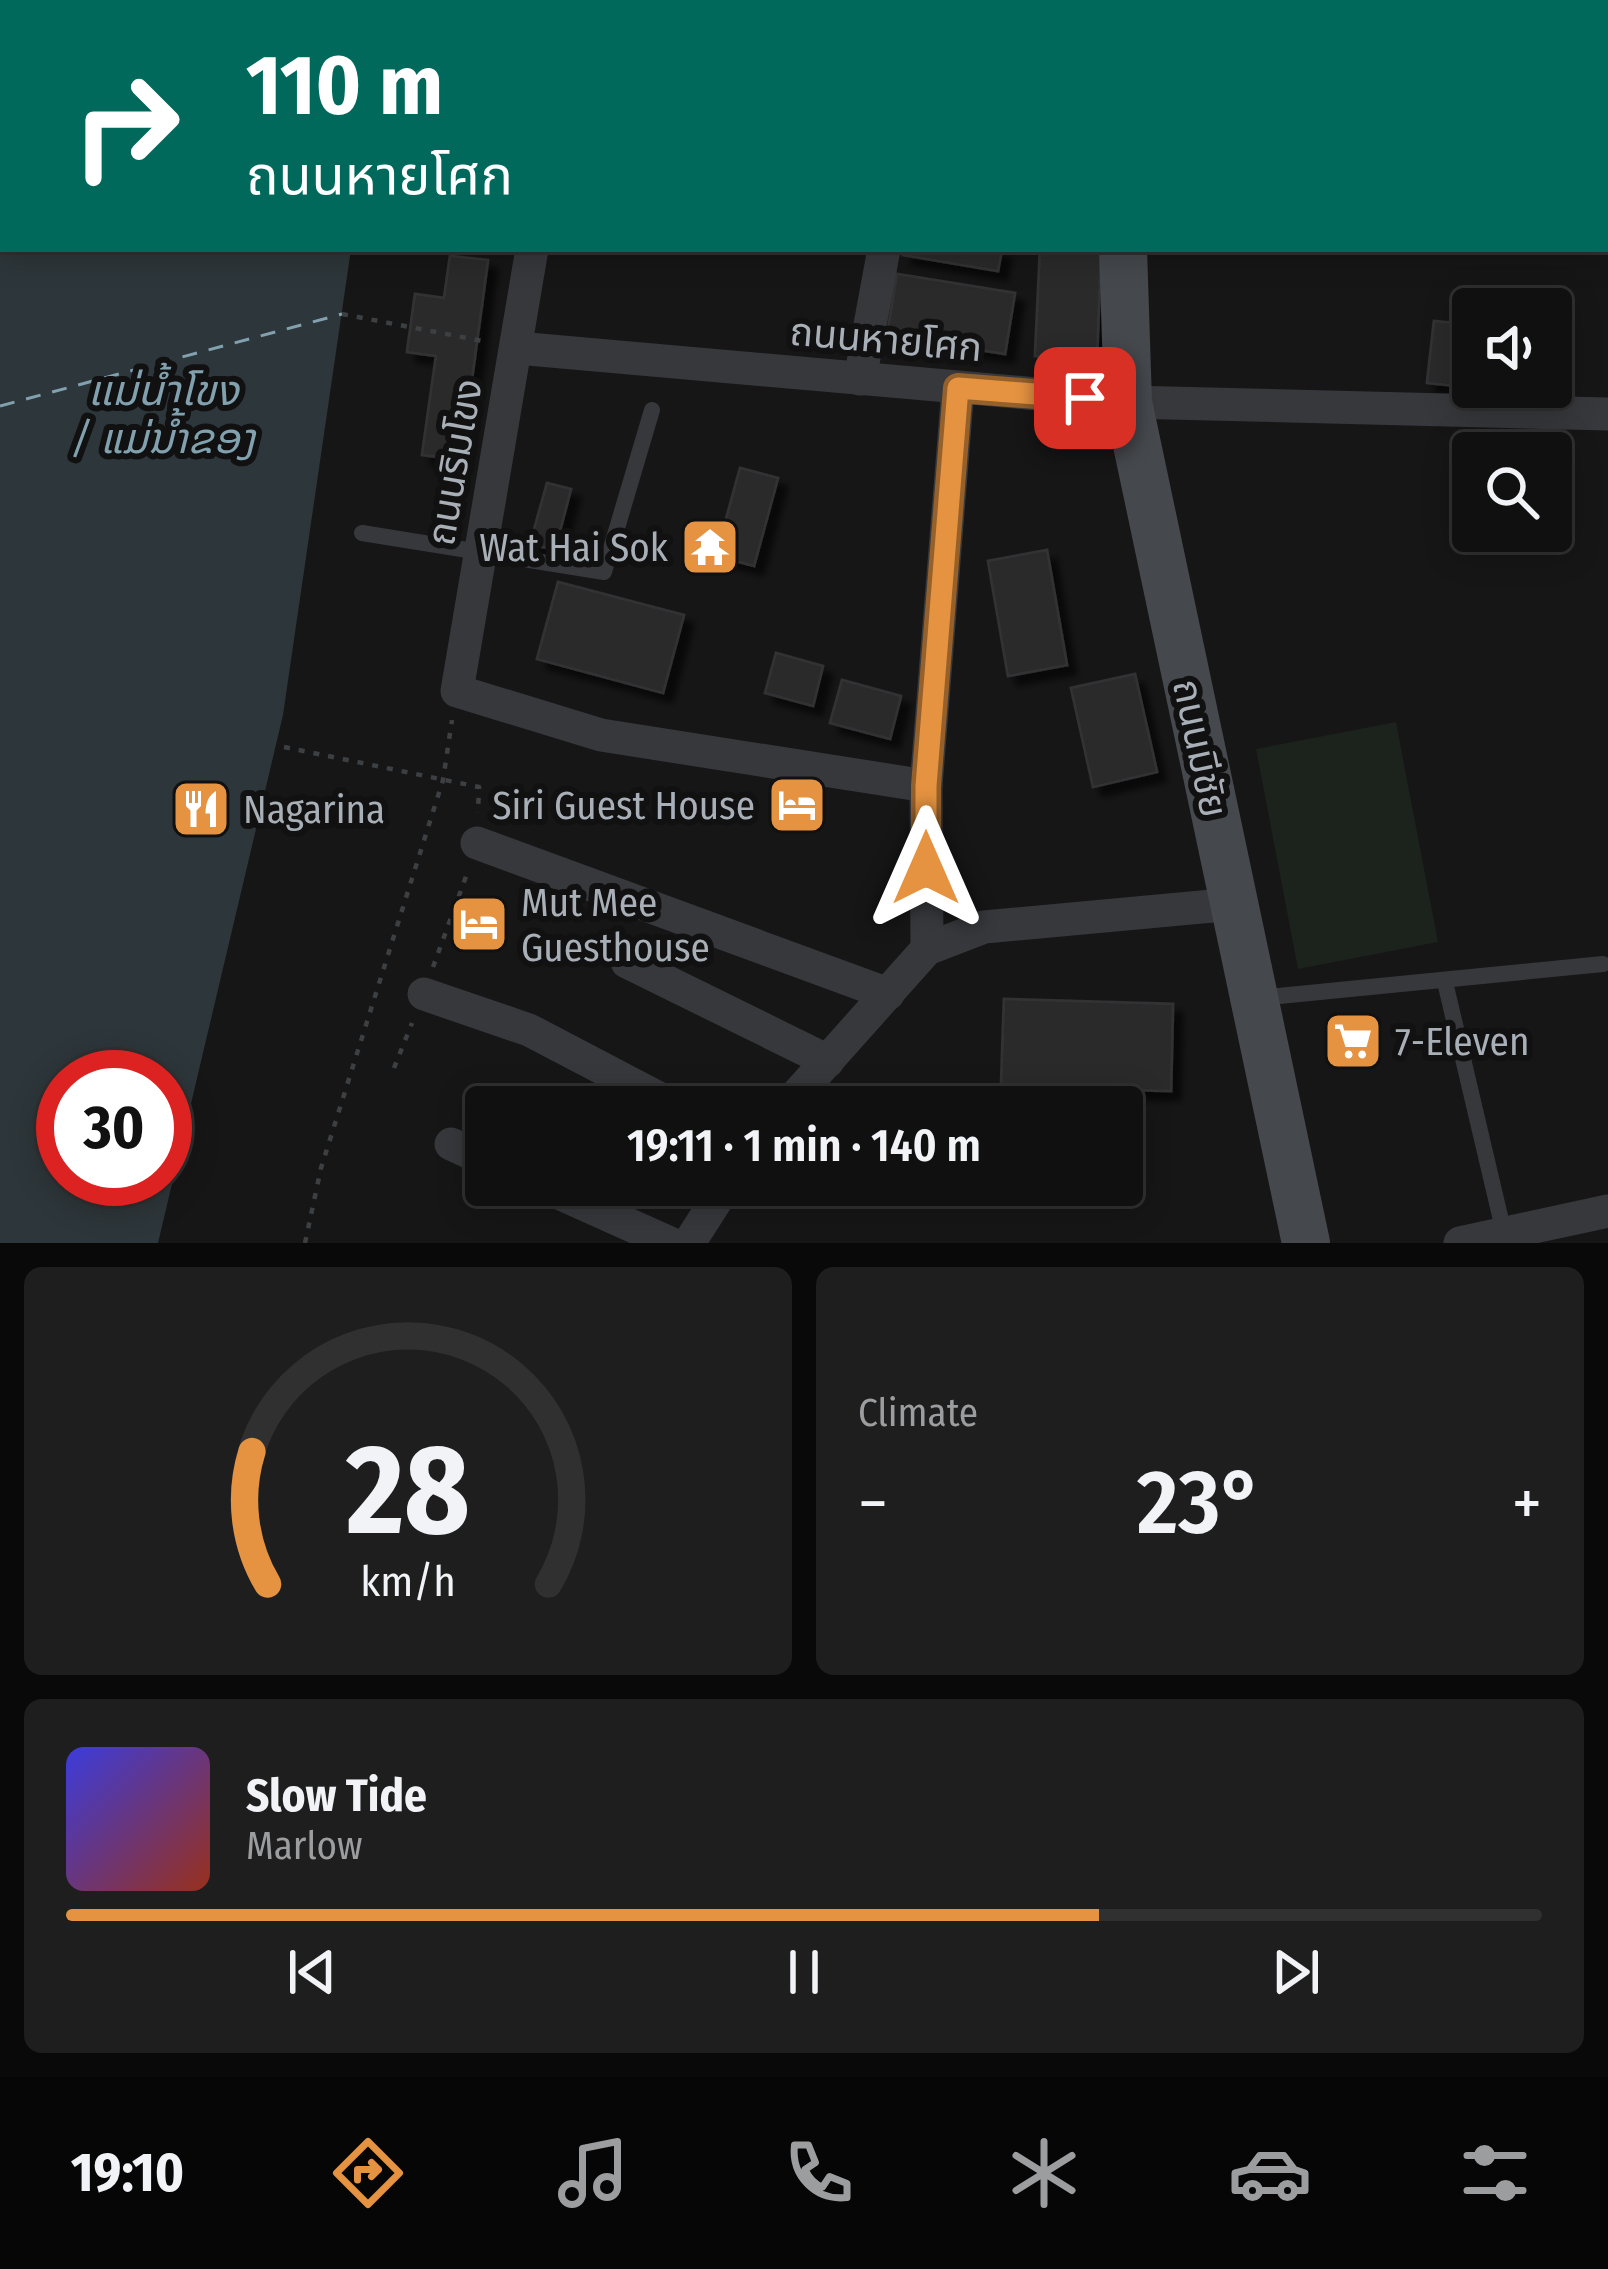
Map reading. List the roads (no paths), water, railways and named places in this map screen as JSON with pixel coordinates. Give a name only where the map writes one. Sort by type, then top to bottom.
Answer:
[{"type":"street","name":"ถนนริมโขง","points":[[532,252],[457,691],[601,735],[926,786]]},
{"type":"street","points":[[860,379],[883,252]]},
{"type":"street","name":"ถนนมีชัย","points":[[1124,252],[1128,402],[1306,1243]]},
{"type":"street","name":"ถนนหายโศก","points":[[518,348],[1128,402],[1608,414]]},
{"type":"street","points":[[927,949],[926,786],[958,388]]},
{"type":"street","points":[[478,843],[888,994]]},
{"type":"street","points":[[805,1086],[927,949],[984,927],[1234,904]]},
{"type":"street","points":[[627,962],[828,1060]]},
{"type":"street","points":[[424,994],[529,1030],[636,1086]]},
{"type":"street","points":[[451,1144],[465,1150]]},
{"type":"street","points":[[588,1206],[670,1243]]},
{"type":"street","points":[[689,1243],[713,1206]]},
{"type":"street","points":[[1460,1243],[1608,1211]]},
{"type":"lane","points":[[362,532],[604,572],[652,410]]},
{"type":"lane","points":[[1252,999],[1603,964]]},
{"type":"lane","points":[[1445,982],[1504,1233]]},
{"type":"water","name":"แม่น้ำโขง / ແມ່ນ້ຳຂອງ","points":[[0,252],[351,252],[283,715],[192,1099],[192,1050],[36,1050],[36,1206],[167,1206],[158,1243],[0,1243]]},
{"type":"place","name":"Wat Hai Sok","points":[[710,547]]},
{"type":"place","name":"Siri Guest House","points":[[797,805]]},
{"type":"place","name":"Nagarina","points":[[201,809]]},
{"type":"place","name":"Mut Mee Guesthouse","points":[[479,924]]},
{"type":"place","name":"7-Eleven","points":[[1353,1041]]}]
